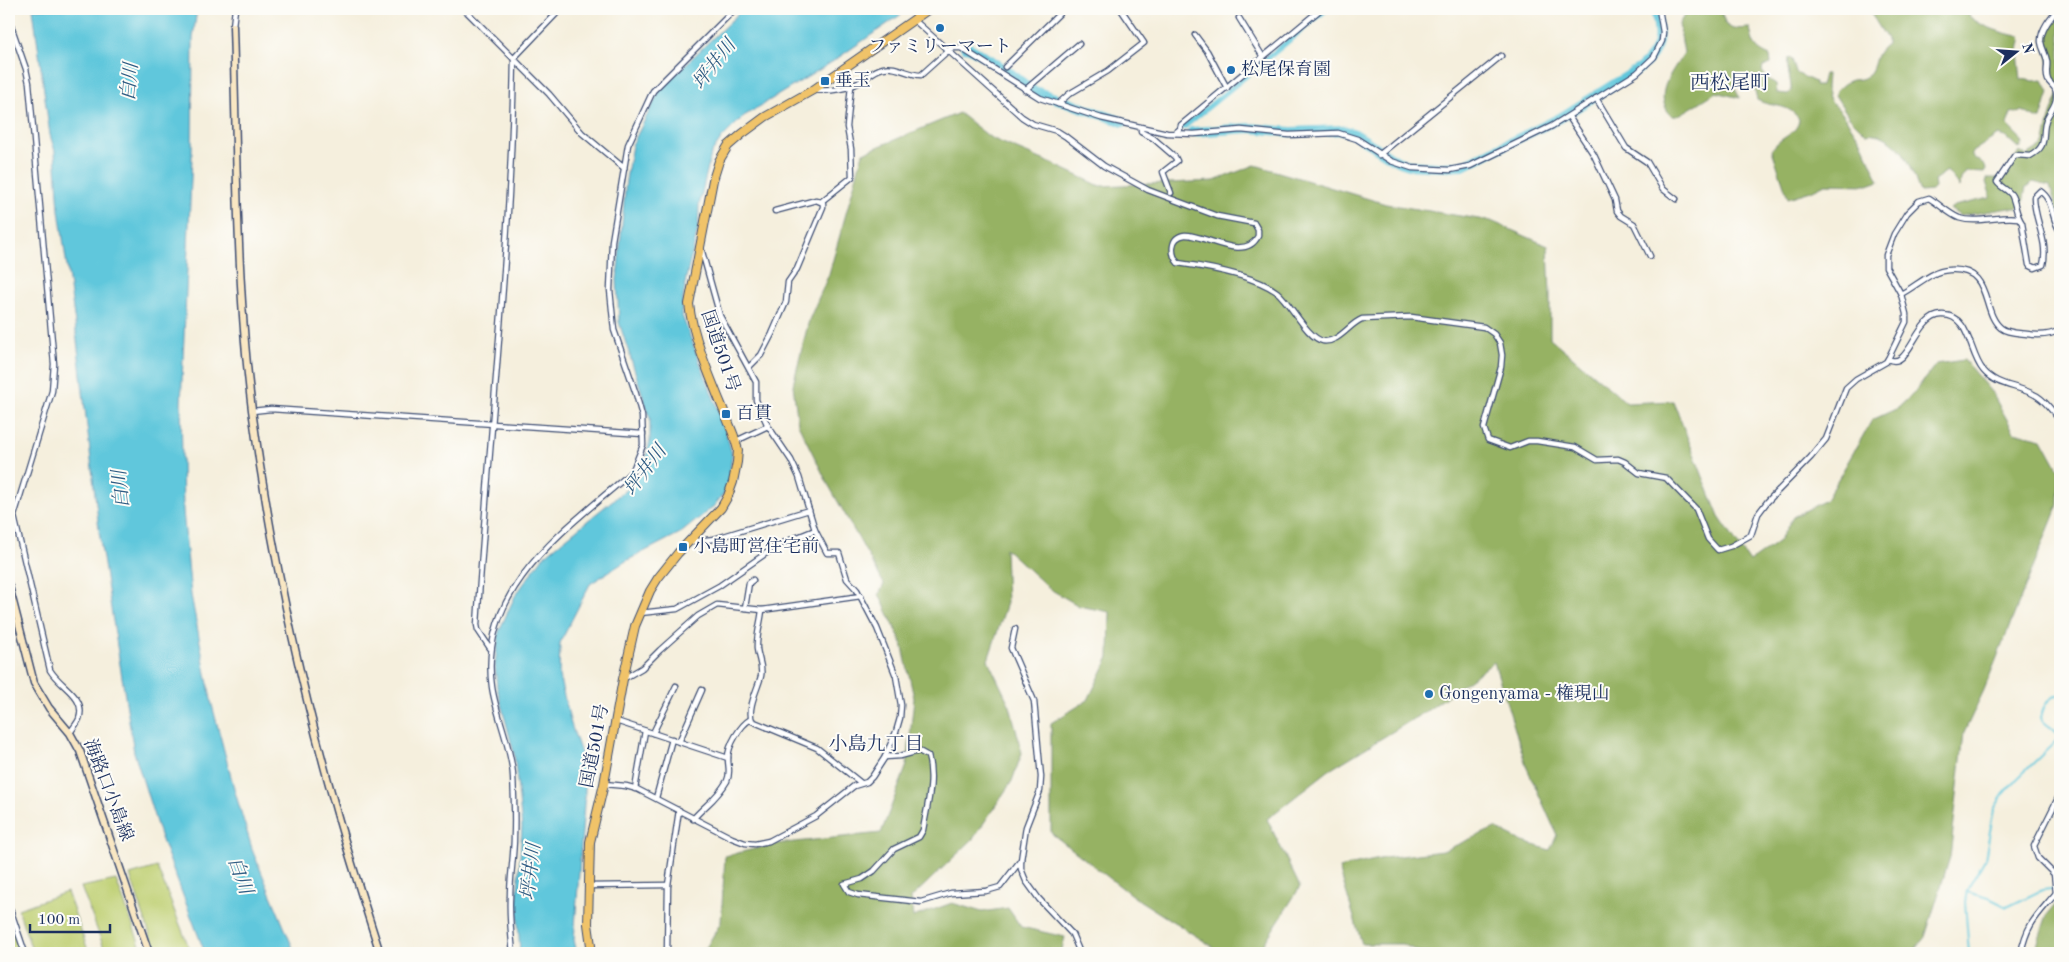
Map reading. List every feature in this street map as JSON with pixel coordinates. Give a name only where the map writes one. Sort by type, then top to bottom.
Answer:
[{"type":"highway","name":"国道501号","points":[[592,953],[588,924],[590,842],[604,784],[623,679],[635,626],[658,578],[687,542],[721,508],[728,496],[737,462],[736,441],[690,318],[689,304],[713,180],[728,146],[742,134],[766,117],[813,90],[929,9]]},
{"type":"street","points":[[235,9],[233,26],[238,218],[252,411],[276,554],[305,688],[333,799],[380,953]]},
{"type":"street","points":[[464,9],[549,94],[582,133],[624,168]]},
{"type":"street","points":[[513,953],[510,928],[510,896],[514,835],[513,773],[492,688],[490,648],[503,607],[529,566],[565,530],[633,470],[643,445],[642,416],[611,318],[612,241],[628,145],[653,91],[736,9]]},
{"type":"street","points":[[1006,67],[1064,9]]},
{"type":"street","points":[[1175,133],[1180,129],[1181,125],[1321,9]]},
{"type":"street","points":[[813,90],[828,92],[851,86],[863,80],[874,71],[886,67],[921,75],[955,47],[962,48],[1027,87],[1040,98],[1060,102],[1100,118],[1141,128],[1194,134],[1241,130],[1289,135],[1338,133],[1357,139],[1391,161],[1412,168],[1432,170],[1462,169],[1569,117],[1637,73],[1654,57],[1662,41],[1663,32],[1659,9]]},
{"type":"street","points":[[2058,9],[2047,23],[2041,38],[2047,62],[2048,81],[2055,87],[2056,91],[2056,101],[2046,120],[2045,139],[2040,148],[2030,156],[2015,155],[1997,182],[2010,193],[2018,218],[2022,223],[2029,265],[2035,268],[2043,265],[2045,247],[2034,207],[2034,197],[2040,192],[2048,198],[2060,230]]},
{"type":"street","points":[[1060,102],[1108,71],[1144,43],[1122,11]]},
{"type":"street","points":[[490,648],[478,630],[477,625],[507,233],[514,58],[556,14]]},
{"type":"street","points":[[1239,18],[1263,57]]},
{"type":"street","points":[[9,20],[26,69],[29,84],[54,364],[52,392],[14,516],[50,670],[56,679],[77,699],[80,707],[79,720],[70,733]]},
{"type":"street","points":[[913,20],[947,52],[1022,117],[1033,124],[1056,131],[1065,136],[1104,166],[1148,190],[1217,216],[1254,223],[1258,230],[1258,236],[1245,248],[1215,244],[1185,235],[1178,238],[1174,244],[1173,257],[1178,263],[1219,269],[1269,286],[1278,293],[1321,341],[1329,341],[1338,337],[1354,322],[1362,319],[1411,317],[1484,327],[1494,334],[1500,343],[1502,355],[1501,367],[1484,428],[1488,440],[1510,448],[1537,441],[1575,447],[1597,460],[1618,459],[1625,462],[1638,473],[1666,478],[1696,509],[1708,539],[1718,550],[1731,546],[1752,535],[1758,514],[1767,502],[1826,439],[1846,388],[1856,379],[1888,359],[1906,322],[1901,294],[1886,267],[1886,256],[1898,227],[1907,213],[1920,201],[1929,198],[1957,218],[1970,220],[2007,216],[2018,218]]},
{"type":"street","points":[[1195,35],[1207,51],[1227,88]]},
{"type":"street","points":[[1027,87],[1079,44]]},
{"type":"street","points":[[1380,154],[1501,56]]},
{"type":"street","points":[[775,210],[816,200],[822,201],[852,177],[848,127],[851,86]]},
{"type":"street","points":[[1596,98],[1626,148],[1647,162],[1663,189],[1676,199]]},
{"type":"street","points":[[1569,117],[1594,155],[1615,200],[1617,211],[1621,216],[1634,224],[1650,256]]},
{"type":"street","points":[[1141,128],[1141,132],[1153,138],[1175,157],[1177,161],[1163,172],[1171,193]]},
{"type":"street","points":[[749,367],[760,355],[772,334],[786,302],[788,282],[797,270],[823,207],[822,201]]},
{"type":"street","points":[[604,784],[635,789],[744,843],[755,844],[769,841],[810,819],[854,786],[867,782],[885,757],[900,718],[898,689],[887,650],[861,596],[848,579],[839,553],[827,553],[814,530],[791,460],[768,426],[756,400],[756,382],[720,316],[700,247]]},
{"type":"street","points":[[1901,294],[1932,274],[1948,270],[1966,272],[1974,277],[1983,288],[1995,322],[2002,329],[2040,336],[2060,330]]},
{"type":"street","points":[[1888,359],[1893,362],[1907,354],[1927,320],[1940,315],[1954,318],[1965,330],[1982,369],[1999,383],[2035,395],[2044,401],[2060,421]]},
{"type":"street","points":[[252,411],[271,409],[643,434]]},
{"type":"street","points":[[736,441],[768,426]]},
{"type":"street","points":[[687,542],[714,539],[809,510]]},
{"type":"street","points":[[640,613],[677,609],[719,586],[778,546],[814,530]]},
{"type":"street","points":[[745,608],[749,583],[753,580]]},
{"type":"street","name":"海路口小島線","points":[[9,586],[34,682],[49,708],[70,733],[88,770],[149,953]]},
{"type":"street","points":[[623,679],[642,668],[691,622],[711,607],[717,605],[762,610],[861,596]]},
{"type":"street","points":[[693,819],[701,810],[716,799],[728,780],[730,771],[728,758],[737,736],[746,722],[751,719],[757,686],[761,677],[762,667],[757,648],[762,610]]},
{"type":"street","points":[[1015,629],[1011,648],[1034,701],[1041,777],[1040,791],[1026,828],[1021,860],[1022,870],[1026,881],[1048,909],[1072,934],[1080,953]]},
{"type":"street","points":[[653,733],[676,686]]},
{"type":"street","points":[[679,742],[702,690]]},
{"type":"street","points":[[751,719],[754,722],[817,748],[861,784]]},
{"type":"street","points":[[616,721],[728,758]]},
{"type":"street","points":[[635,789],[645,731]]},
{"type":"street","points":[[656,798],[672,740]]},
{"type":"street","points":[[885,757],[900,756],[919,751],[928,756],[931,777],[923,830],[919,837],[894,850],[874,871],[862,879],[844,884],[849,892],[858,895],[921,902],[951,893],[986,891],[1000,887],[1021,860]]},
{"type":"street","points":[[2021,953],[2022,940],[2030,924],[2058,892],[2054,874],[2038,858],[2034,846],[2060,794]]},
{"type":"street","points":[[668,953],[668,885],[678,810]]},
{"type":"street","points":[[588,886],[668,885]]},
{"type":"street","points":[[9,906],[25,953]]},
{"type":"green space","points":[[1688,9],[1720,9],[1726,25],[1733,29],[1750,28],[1757,48],[1770,56],[1771,64],[1763,67],[1762,71],[1767,78],[1776,84],[1777,93],[1788,94],[1791,91],[1788,58],[1792,59],[1796,73],[1815,82],[1815,86],[1821,86],[1824,74],[1827,74],[1826,88],[1830,100],[1842,113],[1860,139],[1879,181],[1868,185],[1825,184],[1811,191],[1788,198],[1772,150],[1795,129],[1799,119],[1789,110],[1757,100],[1752,79],[1742,79],[1735,84],[1734,87],[1740,98],[1716,92],[1678,115],[1671,114],[1664,103],[1664,88],[1684,53],[1679,24]]},
{"type":"green space","points":[[1868,9],[1967,9],[1970,17],[1980,24],[2001,32],[2020,36],[2021,41],[2018,53],[2021,79],[2043,80],[2049,92],[2041,119],[2037,119],[2023,111],[2011,113],[2007,125],[2019,137],[2023,144],[2021,147],[2017,148],[2005,137],[1998,135],[1972,152],[1972,156],[1985,166],[1986,170],[1984,173],[1966,172],[1961,179],[1960,187],[1947,171],[1934,180],[1935,188],[1932,191],[1920,192],[1910,164],[1902,151],[1882,136],[1866,134],[1849,117],[1835,95],[1836,91],[1845,83],[1867,76],[1873,68],[1879,52],[1887,44],[1887,39]]},
{"type":"green space","points":[[2059,20],[2060,222],[2050,186],[2033,182],[2026,187],[2023,204],[2017,208],[1960,216],[1950,209],[1954,206],[1990,198],[1986,182],[1988,178],[2000,178],[2020,151],[2027,156],[2044,145],[2059,90],[2050,75],[2047,37],[2053,24]]},
{"type":"green space","points":[[959,113],[991,138],[1100,186],[1214,181],[1255,165],[1386,204],[1491,221],[1548,246],[1550,338],[1627,403],[1673,401],[1719,517],[1750,562],[1779,541],[1793,517],[1826,500],[1872,420],[1898,408],[1912,395],[1936,364],[1964,360],[1992,393],[2014,432],[2042,439],[2059,470],[2058,505],[1984,690],[1964,733],[1950,857],[1925,937],[1912,953],[1422,953],[1402,944],[1362,944],[1339,868],[1384,858],[1443,851],[1495,828],[1523,842],[1550,850],[1557,835],[1527,768],[1494,662],[1428,710],[1328,771],[1267,819],[1300,887],[1258,953],[1223,953],[1134,897],[1051,833],[1051,723],[1088,700],[1109,657],[1110,612],[1079,606],[1050,589],[1005,548],[1007,603],[988,660],[1010,706],[1022,753],[1012,781],[973,839],[911,898],[913,917],[952,903],[982,912],[1008,908],[1021,927],[1065,937],[1061,953],[703,953],[721,922],[725,856],[775,844],[881,833],[907,765],[914,698],[902,643],[879,594],[884,584],[828,484],[798,424],[793,385],[809,320],[829,274],[863,153]]},
{"type":"green space","points":[[157,867],[191,953],[156,953],[130,875]]},
{"type":"green space","points":[[116,880],[143,953],[106,953],[81,887]]},
{"type":"green space","points":[[67,892],[89,953],[33,953],[18,909]]},
{"type":"green space","points":[[2060,899],[2060,953],[2034,953],[2047,915]]},
{"type":"green space","points":[[9,918],[21,953],[9,953]]},
{"type":"water","name":"白川","points":[[33,9],[197,9],[193,38],[192,157],[181,404],[183,511],[191,595],[212,705],[235,792],[253,852],[295,953],[205,953],[160,835],[134,752],[101,546],[75,323],[59,210],[55,151],[50,135]]},
{"type":"water","name":"坪井川","points":[[743,9],[909,9],[832,62],[744,116],[722,138],[711,154],[699,205],[698,229],[686,278],[681,313],[723,422],[732,454],[728,488],[714,506],[682,532],[626,561],[590,584],[560,643],[559,676],[571,724],[585,765],[585,791],[574,940],[577,953],[520,953],[517,903],[522,827],[514,753],[497,688],[495,665],[499,631],[515,596],[543,557],[629,487],[644,467],[650,440],[650,418],[619,322],[617,280],[626,180],[632,145],[661,88]]},
{"type":"waterway","points":[[1184,127],[1327,9]]},
{"type":"waterway","points":[[1192,132],[1250,128],[1291,132],[1343,130],[1355,134],[1397,161],[1409,165],[1462,166],[1560,118],[1640,68],[1652,55],[1658,41],[1659,35],[1655,9]]},
{"type":"waterway","points":[[965,47],[970,48],[1000,66]]},
{"type":"waterway","points":[[1005,69],[1032,90],[1123,122]]},
{"type":"waterway","points":[[1969,953],[1965,902],[1967,890],[1985,859],[1994,809],[2016,780],[2056,741],[2057,733],[2041,718],[2047,703],[2052,697],[2060,694]]},
{"type":"waterway","points":[[1967,892],[1989,898],[2007,907],[2042,890],[2060,888]]},
{"type":"place","name":"ファミリーマート","points":[[940,28]]},
{"type":"place","name":"松尾保育園","points":[[1231,70]]},
{"type":"place","name":"垂玉","points":[[825,81]]},
{"type":"place","name":"百貫","points":[[726,414]]},
{"type":"place","name":"小島町営住宅前","points":[[683,547]]},
{"type":"place","name":"Gongenyama - 権現山","points":[[1429,694]]},
{"type":"district","name":"西松尾町","points":[[1730,84]]},
{"type":"district","name":"小島九丁目","points":[[876,745]]}]
